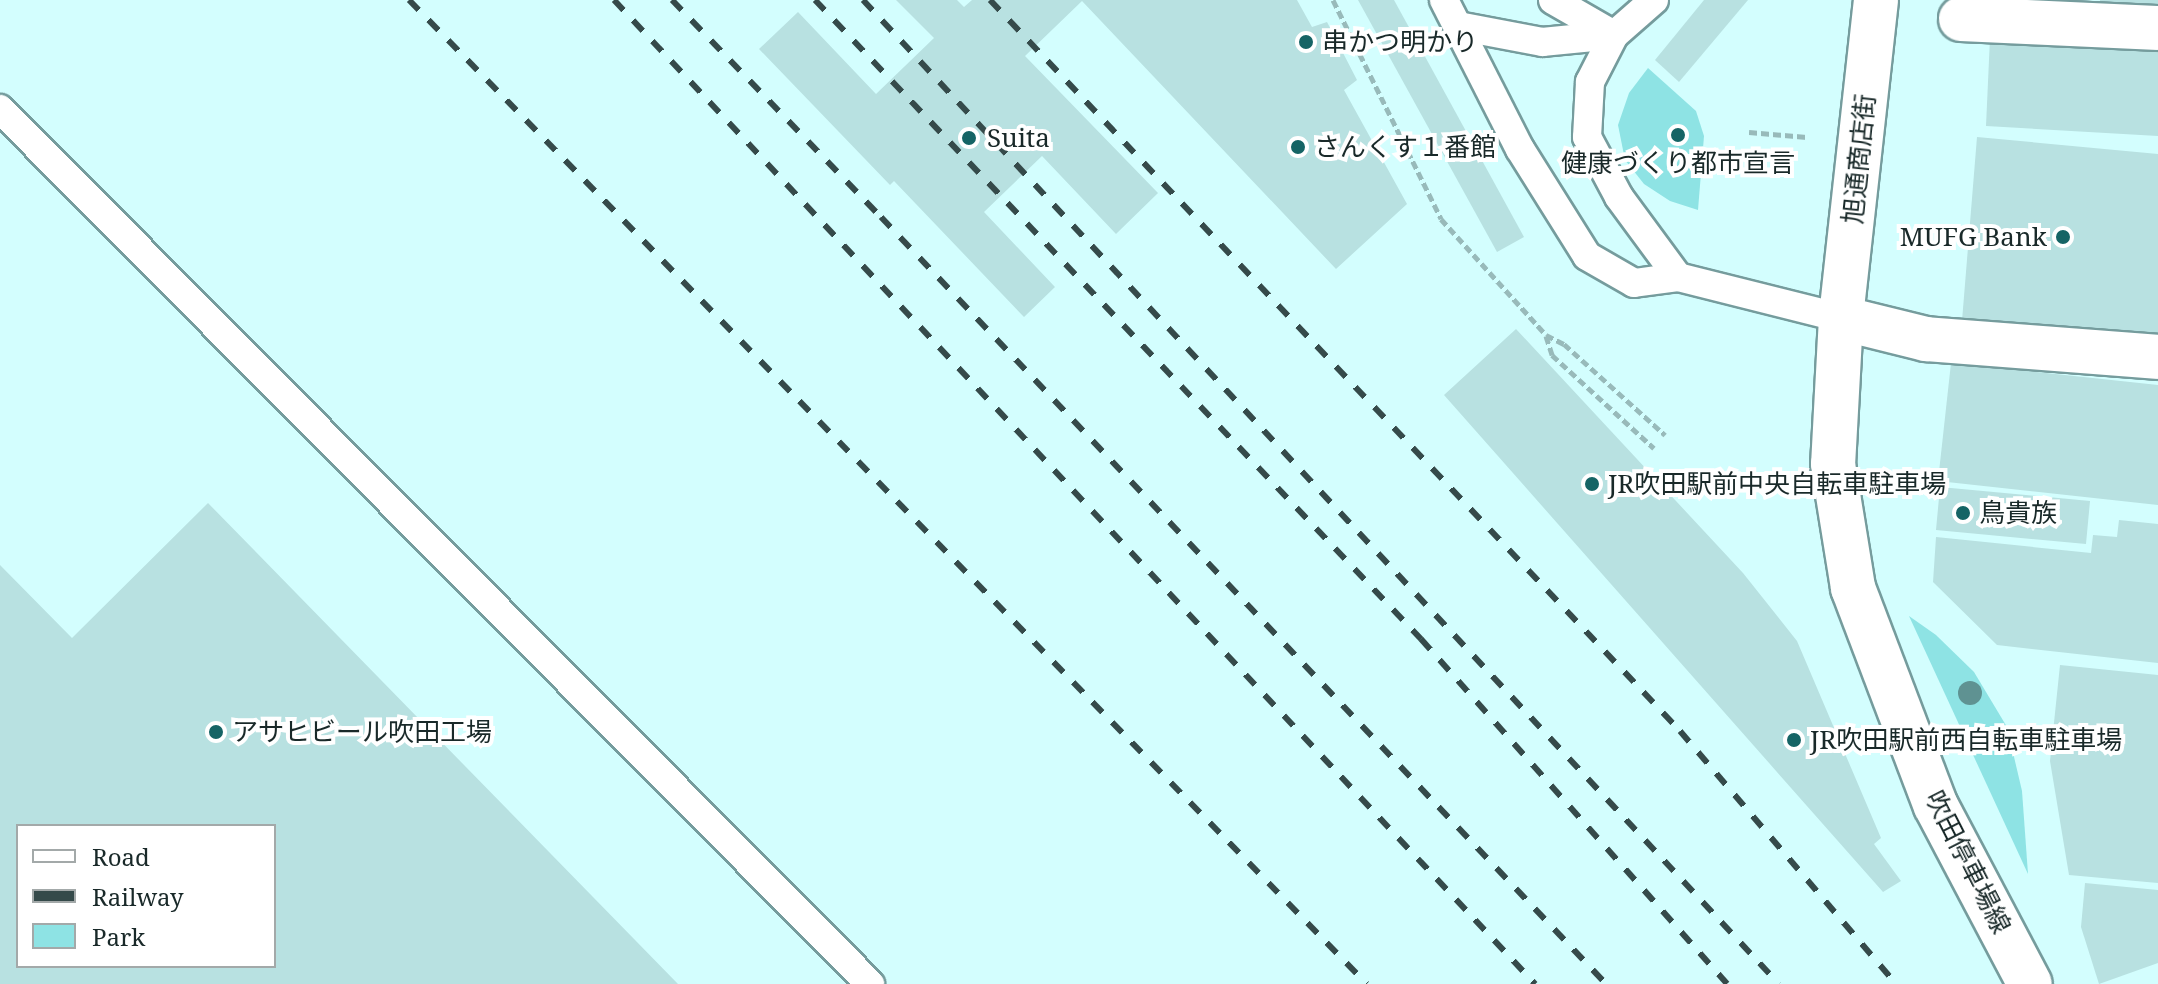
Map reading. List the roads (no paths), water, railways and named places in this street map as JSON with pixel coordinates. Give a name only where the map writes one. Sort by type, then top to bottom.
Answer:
[{"type":"street","name":"旭通商店街","points":[[1841,318],[1876,0]]},
{"type":"street","points":[[1961,19],[2158,28]]},
{"type":"street","points":[[1841,318],[1926,339],[2158,357]]},
{"type":"street","name":"吹田停車場線","points":[[1841,318],[1833,464],[1853,588],[1936,806],[2030,984]]},
{"type":"lane","points":[[1444,0],[1520,149],[1587,256],[1634,283],[1678,277],[1841,318]]},
{"type":"lane","points":[[1553,0],[1614,35]]},
{"type":"lane","points":[[1654,0],[1614,35],[1590,82],[1587,137],[1619,197],[1678,277]]},
{"type":"lane","points":[[1458,26],[1542,42],[1614,35]]},
{"type":"lane","points":[[0,109],[870,984]]},
{"type":"railway","points":[[409,0],[1367,984]]},
{"type":"railway","points":[[614,0],[1535,984]]},
{"type":"railway","points":[[672,0],[1606,984]]},
{"type":"railway","points":[[815,0],[1421,639],[1727,984]]},
{"type":"railway","points":[[863,0],[1779,984]]},
{"type":"railway","points":[[990,0],[1680,731],[1896,984]]},
{"type":"place","name":"串かつ明かり","points":[[1306,42]]},
{"type":"place","name":"健康づくり都市宣言","points":[[1678,135]]},
{"type":"place","name":"Suita","points":[[969,138]]},
{"type":"place","name":"さんくす１番館","points":[[1298,147]]},
{"type":"place","name":"MUFG Bank","points":[[2063,237]]},
{"type":"place","name":"JR吹田駅前中央自転車駐車場","points":[[1592,484]]},
{"type":"place","name":"鳥貴族","points":[[1963,513]]},
{"type":"place","name":"アサヒビール吹田工場","points":[[216,732]]},
{"type":"place","name":"JR吹田駅前西自転車駐車場","points":[[1794,740]]}]
